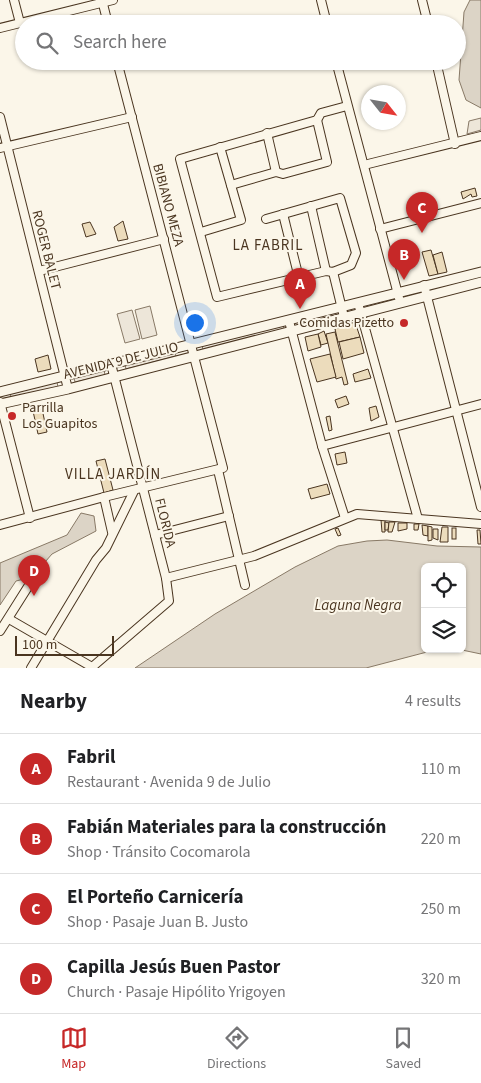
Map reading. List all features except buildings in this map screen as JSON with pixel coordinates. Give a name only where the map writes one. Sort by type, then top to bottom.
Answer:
[{"type":"main road","name":"AVENIDA 9 DE JULIO","points":[[0,403],[68,389],[344,317],[359,308],[397,292],[481,272]]},
{"type":"main road","name":"AVENIDA 9 DE JULIO","points":[[0,392],[191,346],[341,307],[359,308],[400,302],[481,282]]},
{"type":"street","points":[[14,0],[18,15]]},
{"type":"street","points":[[50,15],[112,0]]},
{"type":"street","points":[[422,0],[426,15]]},
{"type":"street","points":[[102,1],[106,15]]},
{"type":"street","points":[[324,1],[326,15]]},
{"type":"street","points":[[0,28],[15,24]]},
{"type":"street","name":"BIBIANO MEZA","points":[[119,70],[221,469],[229,516],[245,585]]},
{"type":"street","points":[[338,70],[400,302]]},
{"type":"street","points":[[438,70],[455,144]]},
{"type":"street","points":[[231,184],[276,172],[283,174],[327,162],[317,120],[321,113],[347,106]]},
{"type":"street","name":"ROGER BALET","points":[[0,117],[4,147],[39,271],[68,389]]},
{"type":"street","points":[[4,147],[132,117]]},
{"type":"street","points":[[266,219],[340,198],[356,253],[352,266],[217,297],[180,159],[317,120]]},
{"type":"street","points":[[267,134],[276,172]]},
{"type":"street","points":[[364,166],[481,136]]},
{"type":"street","points":[[200,232],[241,220],[220,147]]},
{"type":"street","points":[[380,229],[481,203]]},
{"type":"street","points":[[311,206],[344,317]]},
{"type":"street","points":[[283,214],[299,278]]},
{"type":"street","points":[[39,271],[164,240]]},
{"type":"street","points":[[424,285],[481,507]]},
{"type":"street","points":[[359,308],[418,519]]},
{"type":"street","points":[[290,321],[322,446],[345,518]]},
{"type":"street","name":"FLORIDA","points":[[92,667],[170,601],[166,578],[111,364]]},
{"type":"street","points":[[0,403],[30,518]]},
{"type":"street","points":[[322,446],[481,404]]},
{"type":"street","points":[[471,467],[481,465]]},
{"type":"street","points":[[0,526],[104,497],[221,469]]},
{"type":"street","points":[[30,668],[96,560],[106,548],[112,532],[134,491]]},
{"type":"street","points":[[104,497],[112,532]]},
{"type":"street","points":[[166,578],[254,556],[357,514],[481,524]]},
{"type":"street","points":[[155,535],[229,516]]},
{"type":"street","points":[[0,631],[31,582]]},
{"type":"street","points":[[9,619],[92,667]]},
{"type":"shaded area","points":[[481,118],[481,130],[467,134],[469,121]]},
{"type":"shaded area","points":[[150,306],[157,335],[142,339],[135,310]]},
{"type":"shaded area","points":[[132,310],[140,339],[125,343],[117,314]]},
{"type":"shaded area","points":[[283,325],[284,329],[203,350],[202,345]]},
{"type":"shaded area","points":[[175,352],[176,356],[126,369],[125,365]]},
{"type":"shaded area","points":[[104,370],[105,375],[75,382],[74,378]]},
{"type":"shaded area","points":[[57,382],[58,387],[11,398],[10,394]]},
{"type":"water","points":[[470,0],[481,0],[481,108],[466,100],[459,80],[460,70],[466,70],[466,15],[464,15]]},
{"type":"water","points":[[81,513],[94,516],[96,531],[52,554],[32,577],[16,581],[0,605],[0,563],[67,535]]},
{"type":"water","name":"Laguna Negra","points":[[387,540],[437,546],[481,547],[481,654],[466,651],[466,563],[421,563],[421,653],[423,653],[366,668],[135,668],[215,614],[295,567],[338,546]]},
{"type":"place","name":"El Porteño Carnicería","points":[[422,233]]},
{"type":"place","name":"Fabián Materiales para la construcción","points":[[404,280]]},
{"type":"place","name":"Fabril","points":[[300,309]]},
{"type":"place","name":"Comidas Pizetto","points":[[404,323]]},
{"type":"place","name":"Parrilla Los Guapitos","points":[[12,416]]},
{"type":"place","name":"Capilla Jesús Buen Pastor","points":[[34,596]]},
{"type":"district","name":"LA FABRIL","points":[[268,245]]},
{"type":"district","name":"VILLA JARDÍN","points":[[113,474]]}]
